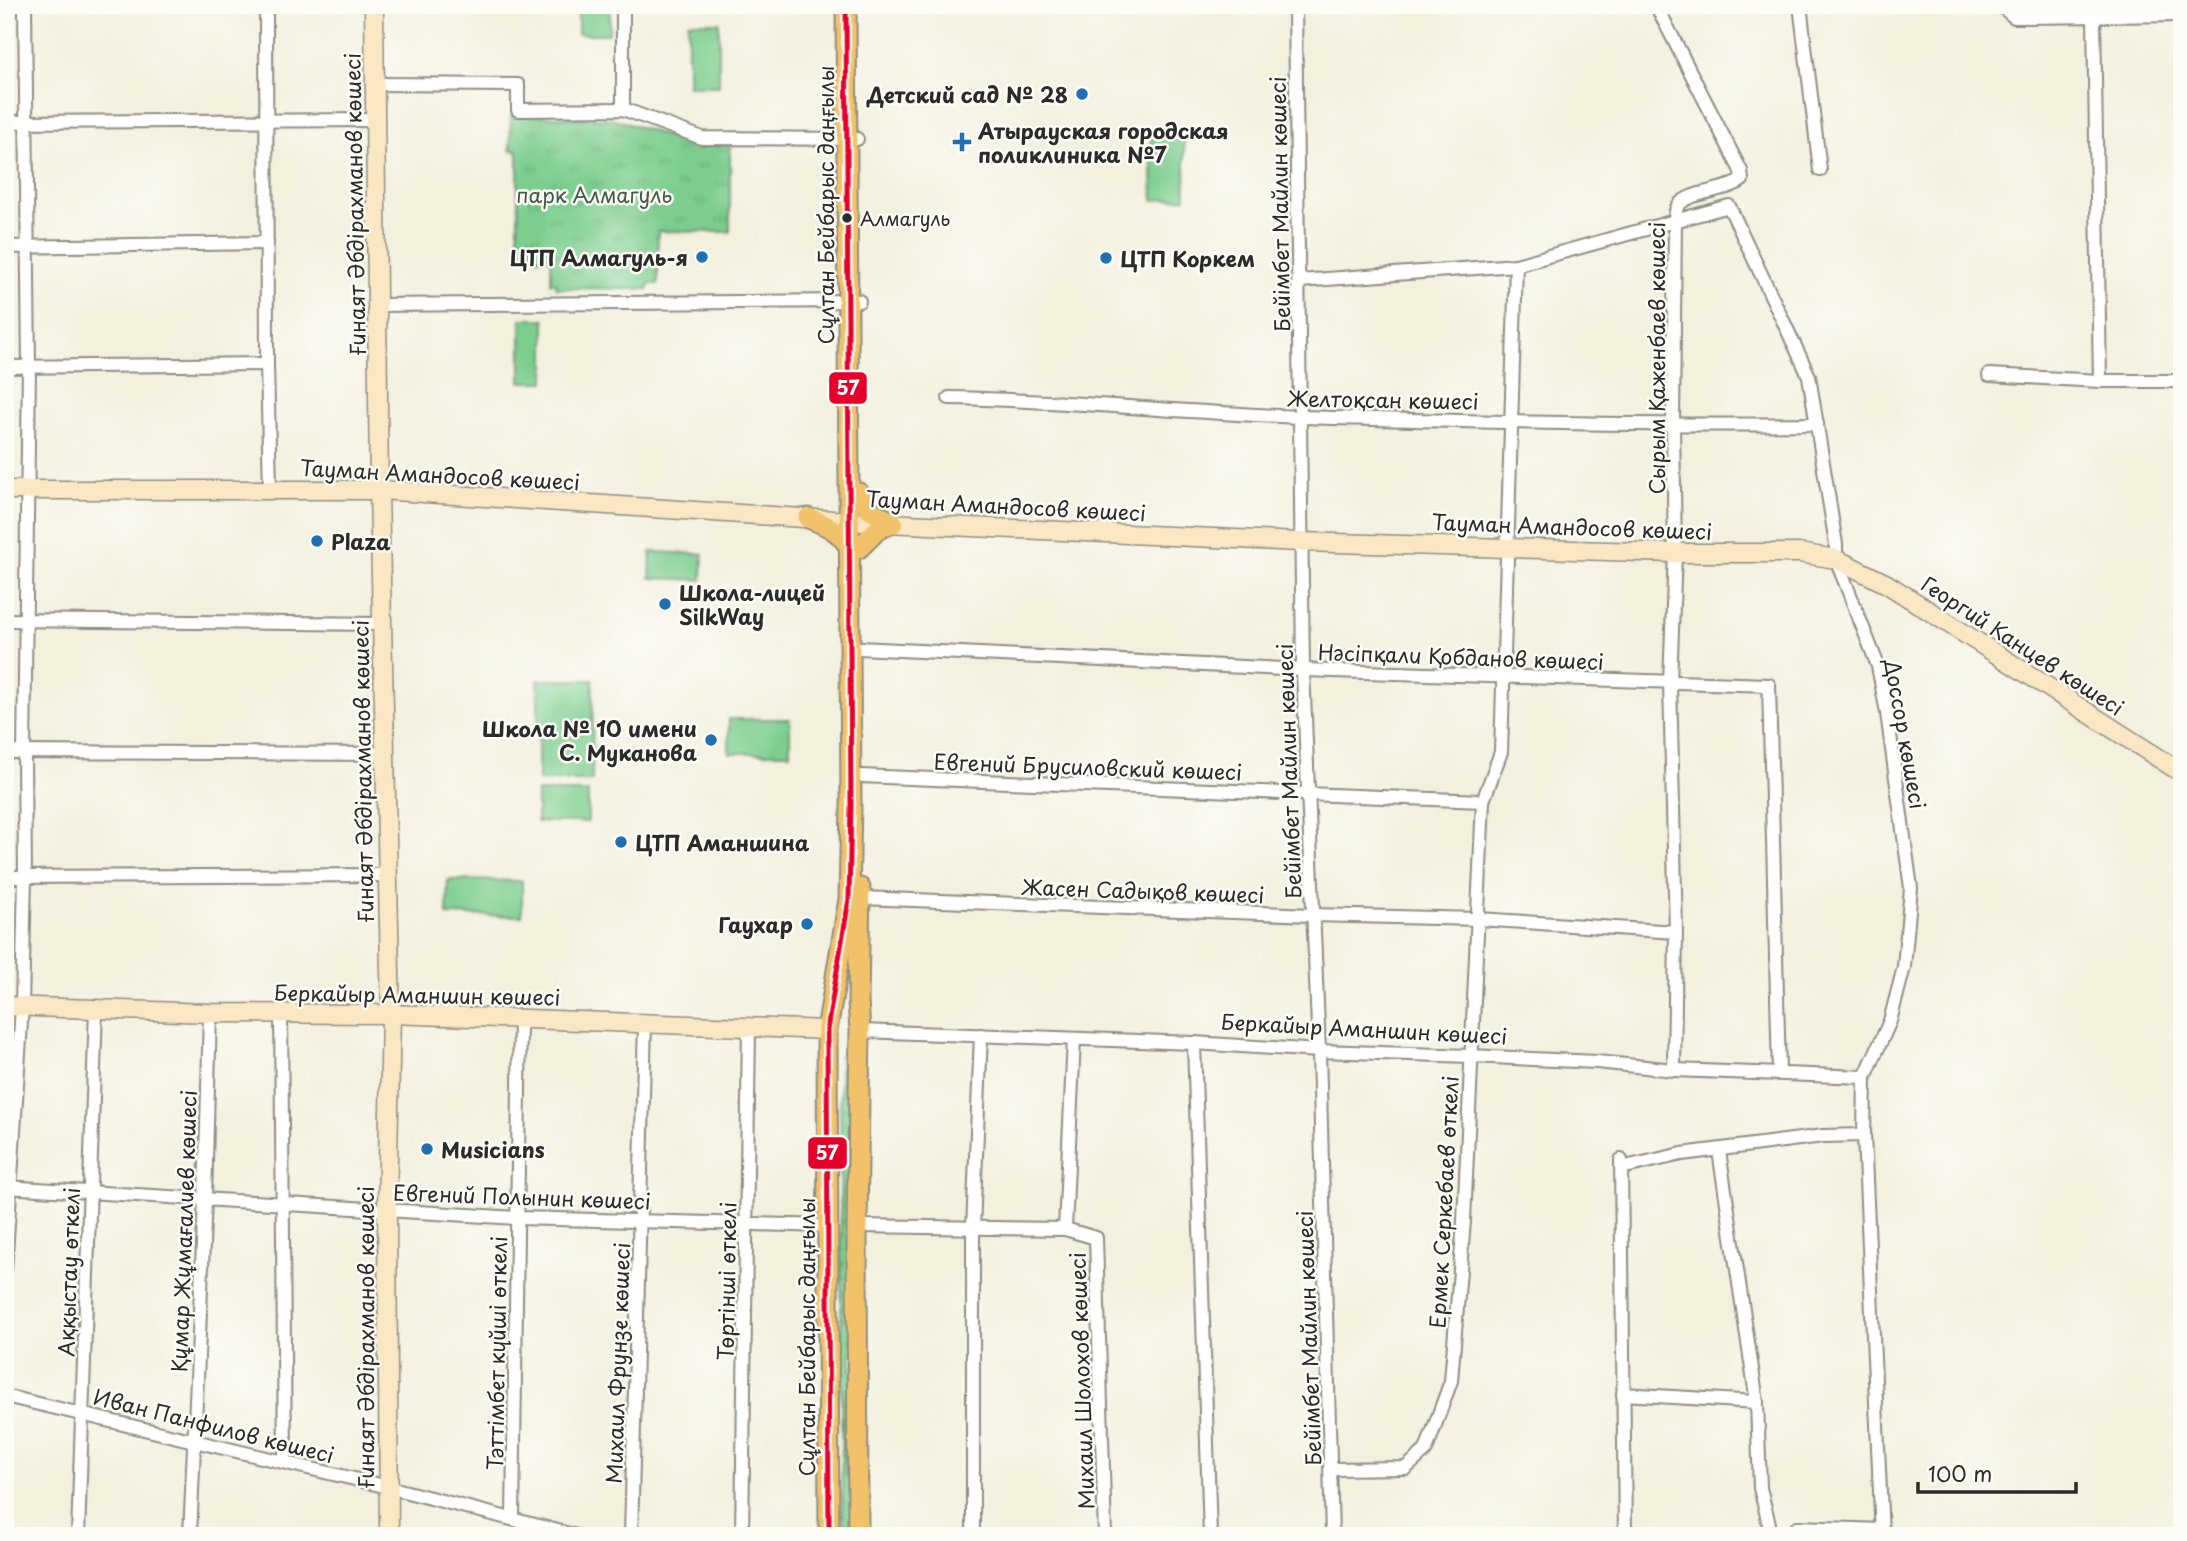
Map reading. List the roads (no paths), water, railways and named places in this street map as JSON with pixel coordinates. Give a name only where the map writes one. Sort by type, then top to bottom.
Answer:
[{"type":"main road","name":"Сұлтан Бейбарыс даңғылы","points":[[829,1536],[827,1030],[849,899],[854,548],[852,139],[846,5]]},
{"type":"main road","name":"Сұлтан Бейбарыс даңғылы","points":[[852,139],[857,5]]},
{"type":"main road","points":[[808,518],[831,512],[854,493],[876,516],[893,523]]},
{"type":"main road","points":[[808,518],[830,526],[854,548],[878,529],[893,523]]},
{"type":"main road","name":"Сұлтан Бейбарыс даңғылы","points":[[854,548],[859,648],[860,776],[858,1536]]},
{"type":"main road","points":[[832,1001],[844,996],[858,1000]]},
{"type":"street","points":[[5,1270],[14,1006],[26,877],[24,752],[29,367],[25,5]]},
{"type":"street","points":[[266,5],[270,489]]},
{"type":"street","name":"Ғинаят Әбдірахманов көшесі","points":[[374,5],[381,624],[391,1014],[387,1210],[389,1536]]},
{"type":"street","points":[[623,5],[623,109]]},
{"type":"street","name":"Бейімбет Майлин көшесі","points":[[1295,5],[1303,670],[1319,1051],[1332,1536]]},
{"type":"street","name":"Сырым Қаженбаев көшесі","points":[[1656,5],[1741,171],[1742,180],[1734,186],[1685,199],[1676,207],[1673,425],[1675,554],[1670,682],[1676,932],[1674,1070]]},
{"type":"street","points":[[1800,5],[1820,170]]},
{"type":"street","points":[[2000,5],[2014,17],[2182,15]]},
{"type":"street","points":[[2094,17],[2100,381]]},
{"type":"street","points":[[375,84],[518,85],[519,110],[623,109],[702,138],[852,139]]},
{"type":"street","points":[[5,122],[375,120]]},
{"type":"street","name":"Доссор көшесі","points":[[1675,223],[1729,206],[1809,376],[1836,544],[1836,559],[1878,666],[1911,888],[1904,967],[1890,1021],[1866,1077]]},
{"type":"street","points":[[1300,281],[1516,265],[1675,223]]},
{"type":"street","points":[[5,247],[267,243]]},
{"type":"street","name":"Ермек Серкебаев өткелі","points":[[1331,1469],[1406,1468],[1426,1450],[1451,1381],[1464,1221],[1483,802],[1501,752],[1516,265]]},
{"type":"street","points":[[378,305],[854,302]]},
{"type":"street","points":[[5,367],[267,364]]},
{"type":"street","points":[[1989,375],[2100,381],[2182,381]]},
{"type":"street","name":"Желтоқсан көшесі","points":[[949,398],[1023,399],[1302,417],[1673,425],[1817,424]]},
{"type":"street","name":"Тауман Амандосов көшесі","points":[[5,490],[379,490],[893,523],[1301,542],[1675,554],[1799,553],[1836,559]]},
{"type":"street","name":"Георгий Канцев көшесі","points":[[1836,559],[1887,584],[2182,774]]},
{"type":"street","points":[[5,620],[381,624]]},
{"type":"street","name":"Нәсіпқали Қобданов көшесі","points":[[859,648],[1303,670],[1769,685],[1779,1073]]},
{"type":"street","points":[[5,752],[386,754]]},
{"type":"street","name":"Евгений Брусиловский көшесі","points":[[860,776],[1483,802]]},
{"type":"street","points":[[5,877],[388,875]]},
{"type":"street","name":"Жасен Садықов көшесі","points":[[860,898],[1479,919],[1676,932]]},
{"type":"street","name":"Беркайыр Аманшин көшесі","points":[[14,1006],[210,1013],[391,1014],[827,1030]]},
{"type":"street","name":"Аққыстау өткелі","points":[[78,1536],[96,1009]]},
{"type":"street","points":[[281,1012],[285,1462]]},
{"type":"street","name":"Құмар Жұмағалиев көшесі","points":[[190,1536],[205,1199],[210,1013]]},
{"type":"street","name":"Тәттімбет күйші өткелі","points":[[513,1520],[520,1018]]},
{"type":"street","name":"Михаил Фрунзе көшесі","points":[[631,1536],[646,1023]]},
{"type":"street","name":"Төртінші өткелі","points":[[743,1536],[749,1027]]},
{"type":"street","name":"Беркайыр Аманшин көшесі","points":[[860,1031],[1194,1043],[1319,1051],[1597,1062],[1674,1070],[1866,1077]]},
{"type":"street","points":[[973,1536],[974,1229],[981,1035]]},
{"type":"street","name":"Михаил Шолохов көшесі","points":[[1074,1039],[1065,1229],[1096,1238],[1105,1536]]},
{"type":"street","points":[[1194,1043],[1210,1536]]},
{"type":"street","points":[[1790,1536],[1798,1527],[1882,1533],[1864,1135],[1866,1077]]},
{"type":"street","points":[[1625,1536],[1621,1164],[1823,1136],[1864,1135]]},
{"type":"street","points":[[1719,1151],[1757,1402],[1760,1488],[1772,1536]]},
{"type":"street","name":"Евгений Полынин көшесі","points":[[8,1187],[517,1218],[829,1226]]},
{"type":"street","points":[[857,1226],[1065,1229]]},
{"type":"street","points":[[1623,1394],[1757,1402]]},
{"type":"street","name":"Иван Панфилов көшесі","points":[[5,1396],[82,1412],[577,1536]]},
{"type":"place","name":"Детский сад № 28","points":[[1082,94]]},
{"type":"place","name":"Атырауская городская поликлиника №7","points":[[962,142]]},
{"type":"place","name":"Алмагуль","points":[[847,218]]},
{"type":"place","name":"ЦТП Алмагуль-я","points":[[702,257]]},
{"type":"place","name":"ЦТП Коркем","points":[[1106,258]]},
{"type":"place","name":"Plaza","points":[[317,541]]},
{"type":"place","name":"Школа-лицей SilkWay","points":[[665,604]]},
{"type":"place","name":"Школа № 10 имени С. Муканова","points":[[711,740]]},
{"type":"place","name":"ЦТП Аманшина","points":[[621,842]]},
{"type":"place","name":"Гаухар","points":[[807,924]]},
{"type":"place","name":"Musicians","points":[[427,1149]]},
{"type":"park label","name":"парк Алмагуль","points":[[594,194]]}]
